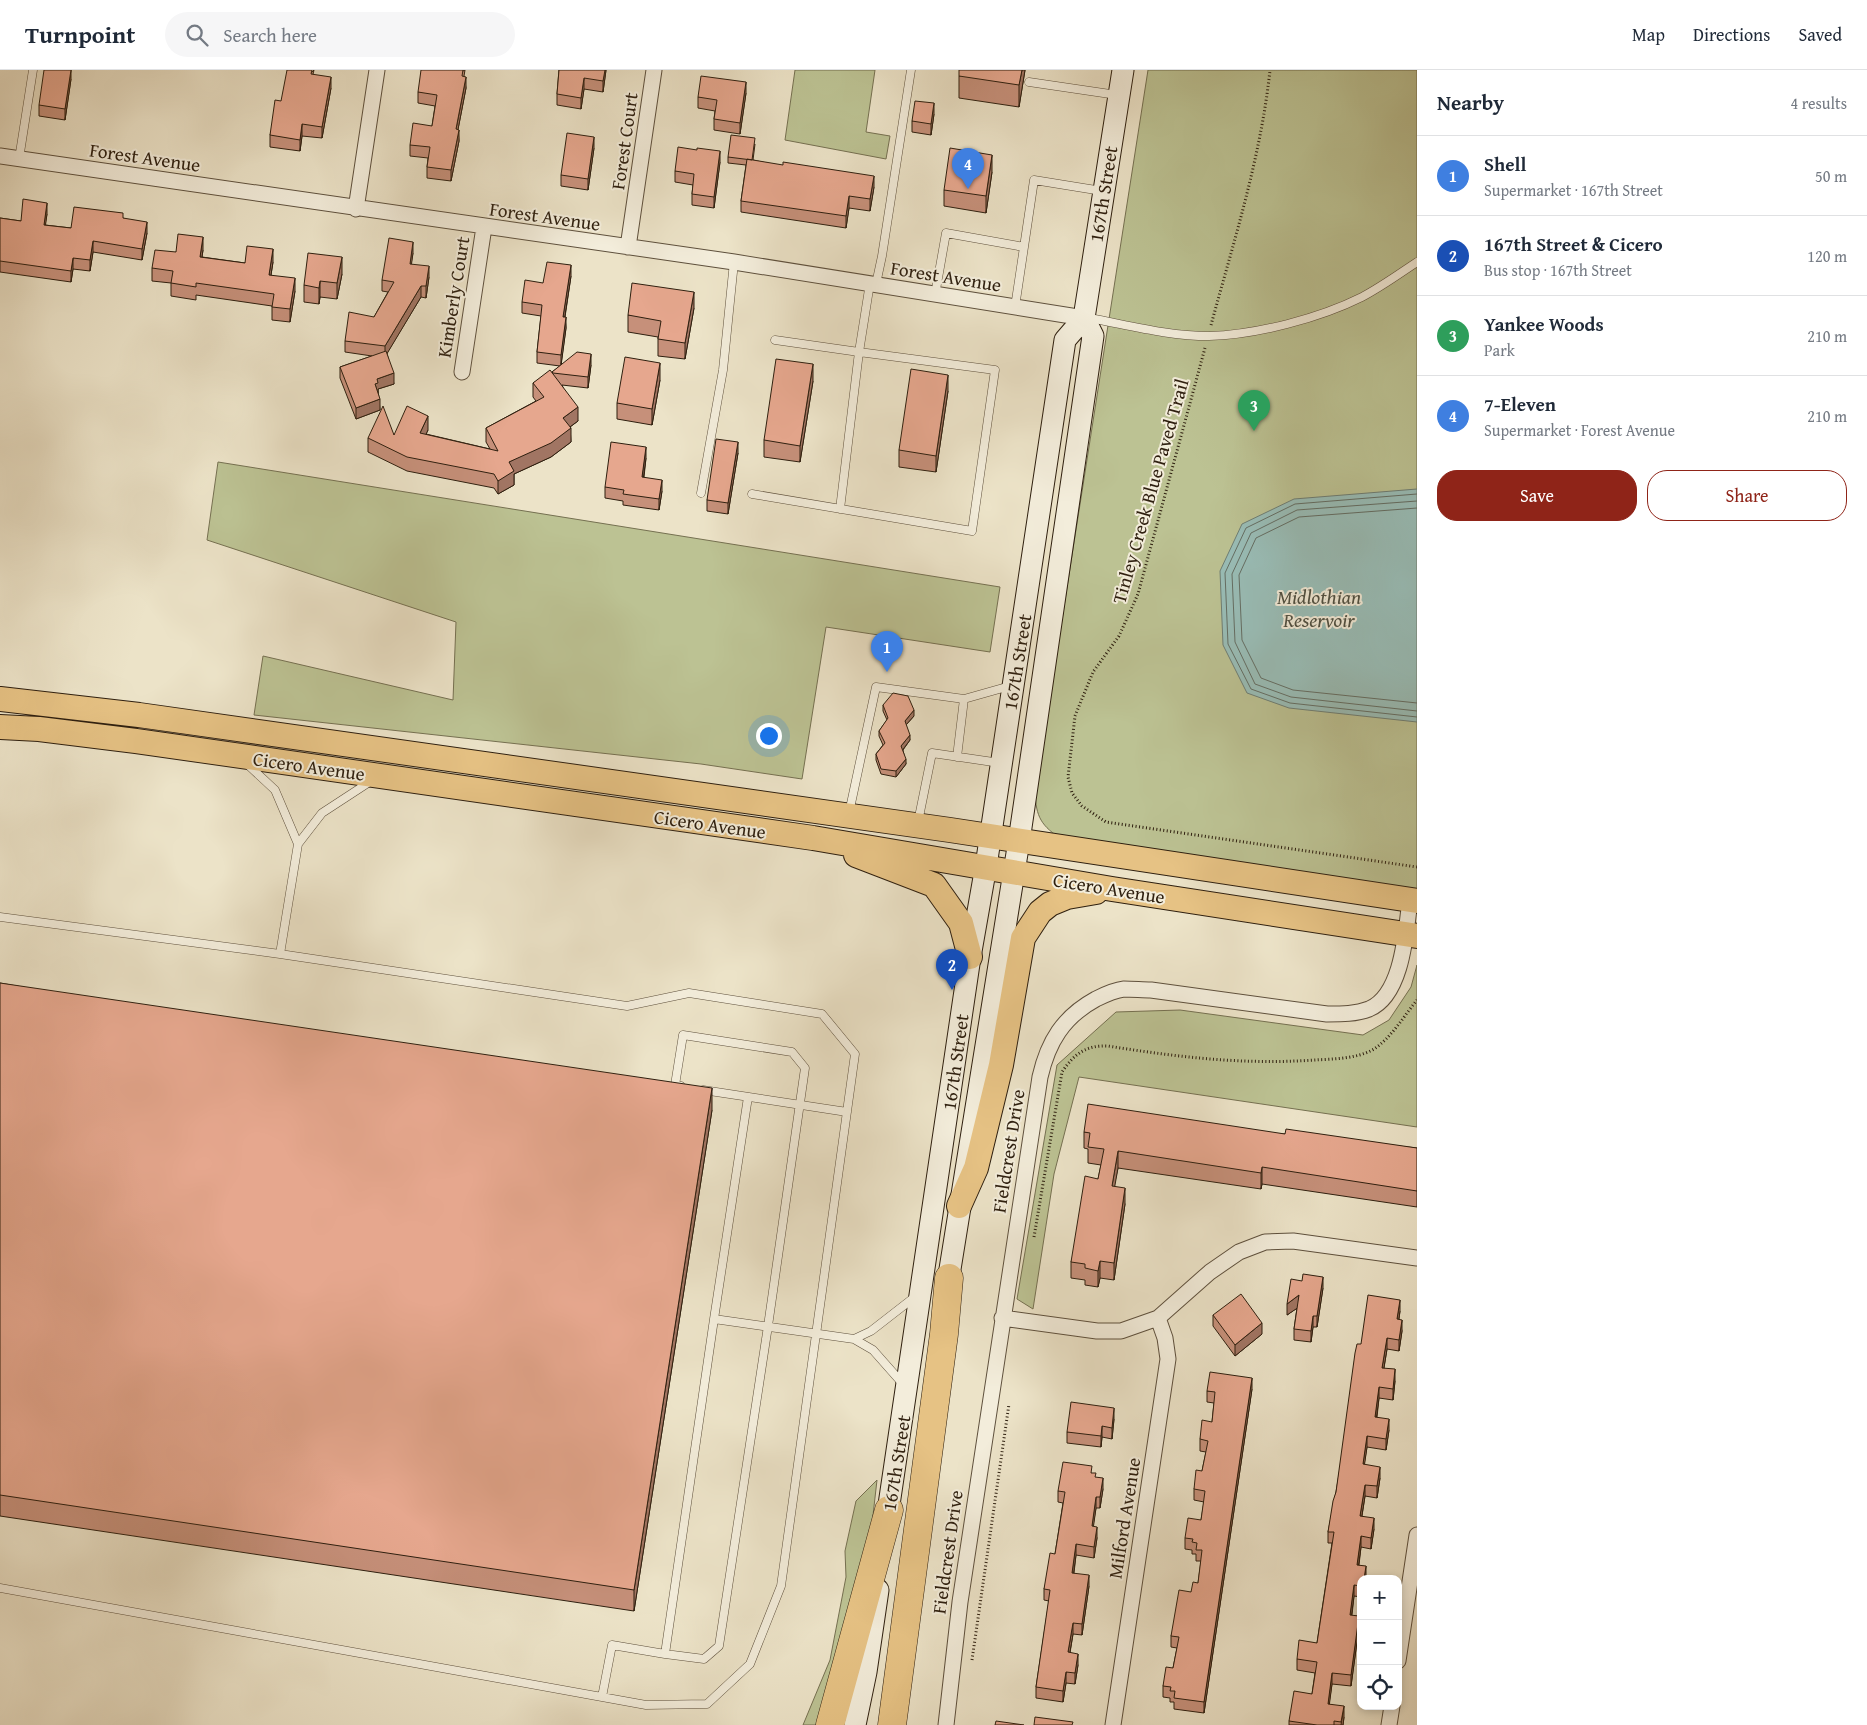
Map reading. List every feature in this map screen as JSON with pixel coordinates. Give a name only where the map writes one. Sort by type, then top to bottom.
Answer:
[{"type":"highway","points":[[892,1725],[944,1334],[949,1278]]},
{"type":"highway","points":[[830,1725],[889,1510]]},
{"type":"main road","name":"167th Street","points":[[855,1725],[866,1672],[970,957],[991,836],[1065,340],[1084,318],[1123,70]]},
{"type":"main road","name":"167th Street","points":[[880,1725],[890,1677],[959,1206],[1019,841],[1093,336],[1084,318]]},
{"type":"main road","name":"Cicero Avenue","points":[[0,699],[139,715],[991,836],[1414,901]]},
{"type":"main road","name":"Cicero Avenue","points":[[0,727],[49,730],[240,756],[813,838],[1112,889],[1411,935]]},
{"type":"main road","points":[[813,838],[934,885],[961,923],[970,957]]},
{"type":"main road","points":[[959,1206],[976,1168],[1002,1065],[1023,938],[1040,912],[1050,904],[1067,897],[1112,889]]},
{"type":"street","points":[[356,209],[377,70]]},
{"type":"street","name":"Forest Court","points":[[628,247],[654,70]]},
{"type":"street","name":"Forest Avenue","points":[[0,156],[356,209],[734,262],[1084,318]]},
{"type":"street","name":"Kimberly Court","points":[[462,372],[484,227]]},
{"type":"street","name":"Fieldcrest Drive","points":[[946,1725],[960,1602],[1002,1318],[1040,1077],[1051,1042],[1065,1022],[1086,1005],[1104,995],[1123,989],[1151,990],[1327,1014],[1351,1014],[1371,1008],[1389,992],[1398,970],[1411,935],[1414,901]]},
{"type":"street","points":[[1002,1318],[1097,1331],[1121,1331],[1158,1318],[1210,1272],[1239,1252],[1266,1242],[1293,1241],[1417,1258]]},
{"type":"street","name":"Milford Avenue","points":[[1113,1725],[1168,1359],[1165,1338],[1158,1318]]},
{"type":"street","points":[[1402,1634],[1417,1535]]},
{"type":"street","points":[[1389,1725],[1391,1710]]},
{"type":"lane","points":[[19,159],[33,70]]},
{"type":"lane","points":[[840,509],[859,352],[873,284],[882,259],[911,70]]},
{"type":"lane","points":[[1029,82],[1119,96]]},
{"type":"lane","points":[[1016,307],[1034,180],[1103,192]]},
{"type":"lane","points":[[935,295],[946,233],[1024,247]]},
{"type":"lane","points":[[701,493],[723,370],[734,262]]},
{"type":"lane","points":[[1084,318],[1163,332],[1209,336],[1248,332],[1290,324],[1362,297],[1417,262]]},
{"type":"lane","points":[[752,494],[972,531],[994,370],[775,340]]},
{"type":"lane","points":[[848,817],[876,687],[964,699],[1014,685]]},
{"type":"lane","points":[[957,757],[964,699]]},
{"type":"lane","points":[[917,826],[932,753],[1002,764]]},
{"type":"lane","points":[[240,756],[275,790],[298,844]]},
{"type":"lane","points":[[280,954],[298,844],[322,813],[378,777]]},
{"type":"lane","points":[[0,917],[280,954],[627,1006],[689,993],[822,1014],[855,1054],[781,1586],[750,1664],[707,1704],[646,1705],[0,1588]]},
{"type":"lane","points":[[602,1697],[612,1645],[704,1659],[719,1646],[768,1326],[799,1106],[805,1068],[792,1052],[683,1035],[676,1085],[799,1106],[847,1112]]},
{"type":"lane","points":[[665,1654],[748,1097]]},
{"type":"lane","points":[[854,1339],[871,1331],[922,1292]]},
{"type":"lane","points":[[714,1318],[854,1339],[873,1350],[907,1389]]},
{"type":"path","name":"Tinley Creek Blue Paved Trail","points":[[1270,70],[1267,97],[1254,164],[1138,594],[1119,636],[1092,672],[1075,716],[1068,777],[1072,793],[1082,806],[1092,815],[1106,822],[1417,867]]},
{"type":"path","points":[[1034,1240],[1062,1072],[1070,1060],[1084,1049],[1095,1045],[1108,1046],[1208,1060],[1293,1062],[1338,1059],[1373,1049],[1382,1042],[1417,1000]]},
{"type":"path","points":[[971,1665],[1010,1397]]},
{"type":"green space","points":[[795,70],[875,70],[866,132],[890,136],[886,159],[785,140]]},
{"type":"green space","points":[[1148,70],[1417,70],[1417,889],[1063,840],[1049,830],[1038,814],[1035,792]]},
{"type":"green space","points":[[218,462],[1000,587],[990,652],[826,627],[802,779],[701,764],[254,715],[263,656],[453,700],[456,622],[207,540]]},
{"type":"green space","points":[[1417,965],[1417,1127],[1079,1077],[1054,1174],[1033,1309],[1017,1299],[1057,1065],[1116,1012],[1180,1010],[1363,1035],[1389,1020],[1411,987]]},
{"type":"green space","points":[[877,1480],[872,1524],[820,1725],[803,1725],[830,1660],[846,1577],[845,1551],[856,1501]]},
{"type":"water","name":"Midlothian Reservoir","points":[[1417,489],[1417,722],[1289,708],[1247,693],[1223,645],[1220,571],[1242,524],[1294,499]]},
{"type":"building","points":[[44,70],[71,70],[65,109],[39,105]]},
{"type":"building","points":[[287,70],[312,70],[311,74],[331,77],[322,127],[302,124],[300,140],[270,135],[275,100],[281,101]]},
{"type":"building","points":[[421,70],[463,70],[462,76],[466,77],[456,129],[459,130],[451,170],[427,167],[430,147],[410,145],[413,123],[432,126],[437,95],[418,92]]},
{"type":"building","points":[[559,70],[605,70],[603,81],[584,78],[581,98],[557,94]]},
{"type":"building","points":[[959,70],[1022,70],[1019,85],[959,76]]},
{"type":"building","points":[[701,76],[746,82],[740,123],[714,119],[717,100],[698,97]]},
{"type":"building","points":[[915,101],[934,103],[931,124],[912,121]]},
{"type":"building","points":[[567,133],[594,137],[588,179],[561,175]]},
{"type":"building","points":[[731,135],[755,138],[752,160],[728,157]]},
{"type":"building","points":[[678,147],[720,151],[714,197],[692,194],[694,174],[675,171]]},
{"type":"building","points":[[950,148],[992,155],[986,196],[944,190]]},
{"type":"building","points":[[747,159],[783,165],[783,162],[874,176],[870,199],[849,196],[846,216],[741,201]]},
{"type":"building","points":[[23,199],[47,203],[44,225],[71,228],[74,207],[123,213],[123,218],[147,222],[142,249],[93,241],[90,260],[73,258],[71,271],[0,261],[0,218],[21,221]]},
{"type":"building","points":[[178,234],[203,237],[200,257],[245,263],[247,246],[273,249],[269,275],[295,278],[290,309],[272,307],[274,294],[196,283],[196,287],[171,283],[173,271],[152,268],[155,250],[176,252]]},
{"type":"building","points":[[389,238],[413,242],[410,264],[429,266],[426,286],[421,286],[385,346],[345,341],[349,312],[374,317],[394,282],[382,280]]},
{"type":"building","points":[[308,253],[342,257],[337,283],[320,281],[319,288],[304,285]]},
{"type":"building","points":[[547,262],[571,265],[563,317],[566,317],[561,355],[537,352],[542,305],[522,302],[525,280],[543,283]]},
{"type":"building","points":[[632,283],[694,292],[685,343],[658,339],[661,321],[628,315]]},
{"type":"building","points":[[386,351],[394,373],[377,379],[378,383],[375,384],[380,399],[356,408],[340,367]]},
{"type":"building","points":[[577,352],[591,354],[588,377],[552,372]]},
{"type":"building","points":[[625,357],[660,363],[652,409],[617,403]]},
{"type":"building","points":[[776,359],[813,364],[800,446],[764,440]]},
{"type":"building","points":[[911,369],[948,375],[936,456],[899,450]]},
{"type":"building","points":[[550,370],[578,407],[563,418],[571,428],[551,443],[509,462],[514,471],[498,481],[494,474],[407,457],[368,438],[383,406],[394,435],[407,406],[428,416],[420,433],[498,451],[486,428],[544,397],[533,383]]},
{"type":"building","points":[[716,439],[738,442],[728,503],[707,500]]},
{"type":"building","points":[[611,442],[646,447],[642,477],[662,480],[659,499],[623,494],[624,490],[605,487]]},
{"type":"building","points":[[893,693],[908,696],[914,710],[905,721],[910,735],[901,746],[906,759],[896,771],[881,769],[876,754],[885,743],[879,731],[888,718],[883,705]]},
{"type":"building","points":[[0,983],[712,1088],[634,1590],[0,1495]]},
{"type":"building","points":[[1088,1104],[1285,1134],[1286,1129],[1417,1148],[1417,1191],[1262,1167],[1261,1173],[1118,1151],[1112,1186],[1125,1188],[1114,1263],[1100,1261],[1098,1271],[1085,1268],[1085,1264],[1071,1262],[1085,1176],[1098,1179],[1104,1149],[1088,1147],[1090,1133],[1084,1132]]},
{"type":"building","points":[[1303,1274],[1323,1277],[1317,1316],[1313,1316],[1311,1331],[1294,1329],[1299,1295],[1287,1304],[1291,1279],[1302,1281]]},
{"type":"building","points":[[1241,1294],[1262,1323],[1235,1345],[1213,1315]]},
{"type":"building","points":[[1368,1295],[1400,1300],[1397,1319],[1402,1320],[1399,1340],[1387,1338],[1382,1368],[1395,1369],[1393,1389],[1379,1387],[1375,1417],[1389,1419],[1386,1439],[1367,1436],[1363,1464],[1380,1467],[1377,1486],[1365,1485],[1360,1516],[1374,1518],[1371,1538],[1361,1536],[1357,1565],[1366,1566],[1365,1575],[1357,1575],[1357,1585],[1354,1585],[1350,1615],[1357,1616],[1357,1631],[1351,1675],[1332,1673],[1328,1704],[1344,1706],[1341,1722],[1334,1721],[1334,1725],[1317,1725],[1289,1721],[1294,1691],[1312,1694],[1317,1662],[1297,1659],[1299,1640],[1317,1643],[1334,1532],[1328,1532],[1336,1492],[1355,1353],[1357,1344],[1361,1344]]},
{"type":"building","points":[[1210,1372],[1252,1378],[1204,1702],[1174,1698],[1175,1691],[1170,1691],[1171,1687],[1163,1686],[1166,1667],[1173,1668],[1179,1637],[1171,1636],[1179,1590],[1191,1592],[1193,1582],[1198,1583],[1202,1550],[1196,1550],[1197,1543],[1192,1542],[1193,1539],[1185,1538],[1188,1518],[1201,1520],[1205,1491],[1194,1489],[1196,1470],[1202,1471],[1208,1441],[1200,1439],[1202,1420],[1212,1422],[1215,1392],[1207,1391]]},
{"type":"building","points":[[1071,1402],[1114,1408],[1112,1428],[1102,1426],[1101,1436],[1067,1432]]},
{"type":"building","points":[[1063,1462],[1092,1466],[1091,1473],[1096,1473],[1095,1477],[1103,1478],[1100,1497],[1096,1497],[1092,1526],[1097,1527],[1094,1547],[1076,1544],[1072,1573],[1089,1575],[1082,1624],[1073,1623],[1068,1652],[1078,1654],[1075,1673],[1066,1672],[1063,1691],[1036,1687],[1050,1590],[1044,1589],[1050,1553],[1055,1554],[1065,1492],[1058,1491]]},
{"type":"building","points":[[1035,1717],[1073,1722],[1072,1725],[1034,1725]]},
{"type":"building","points":[[996,1721],[1024,1725],[995,1725]]},
{"type":"place","name":"7-Eleven","points":[[968,189]]},
{"type":"place","name":"Yankee Woods","points":[[1254,431]]},
{"type":"place","name":"Shell","points":[[887,672]]},
{"type":"place","name":"167th Street & Cicero","points":[[952,990]]}]
